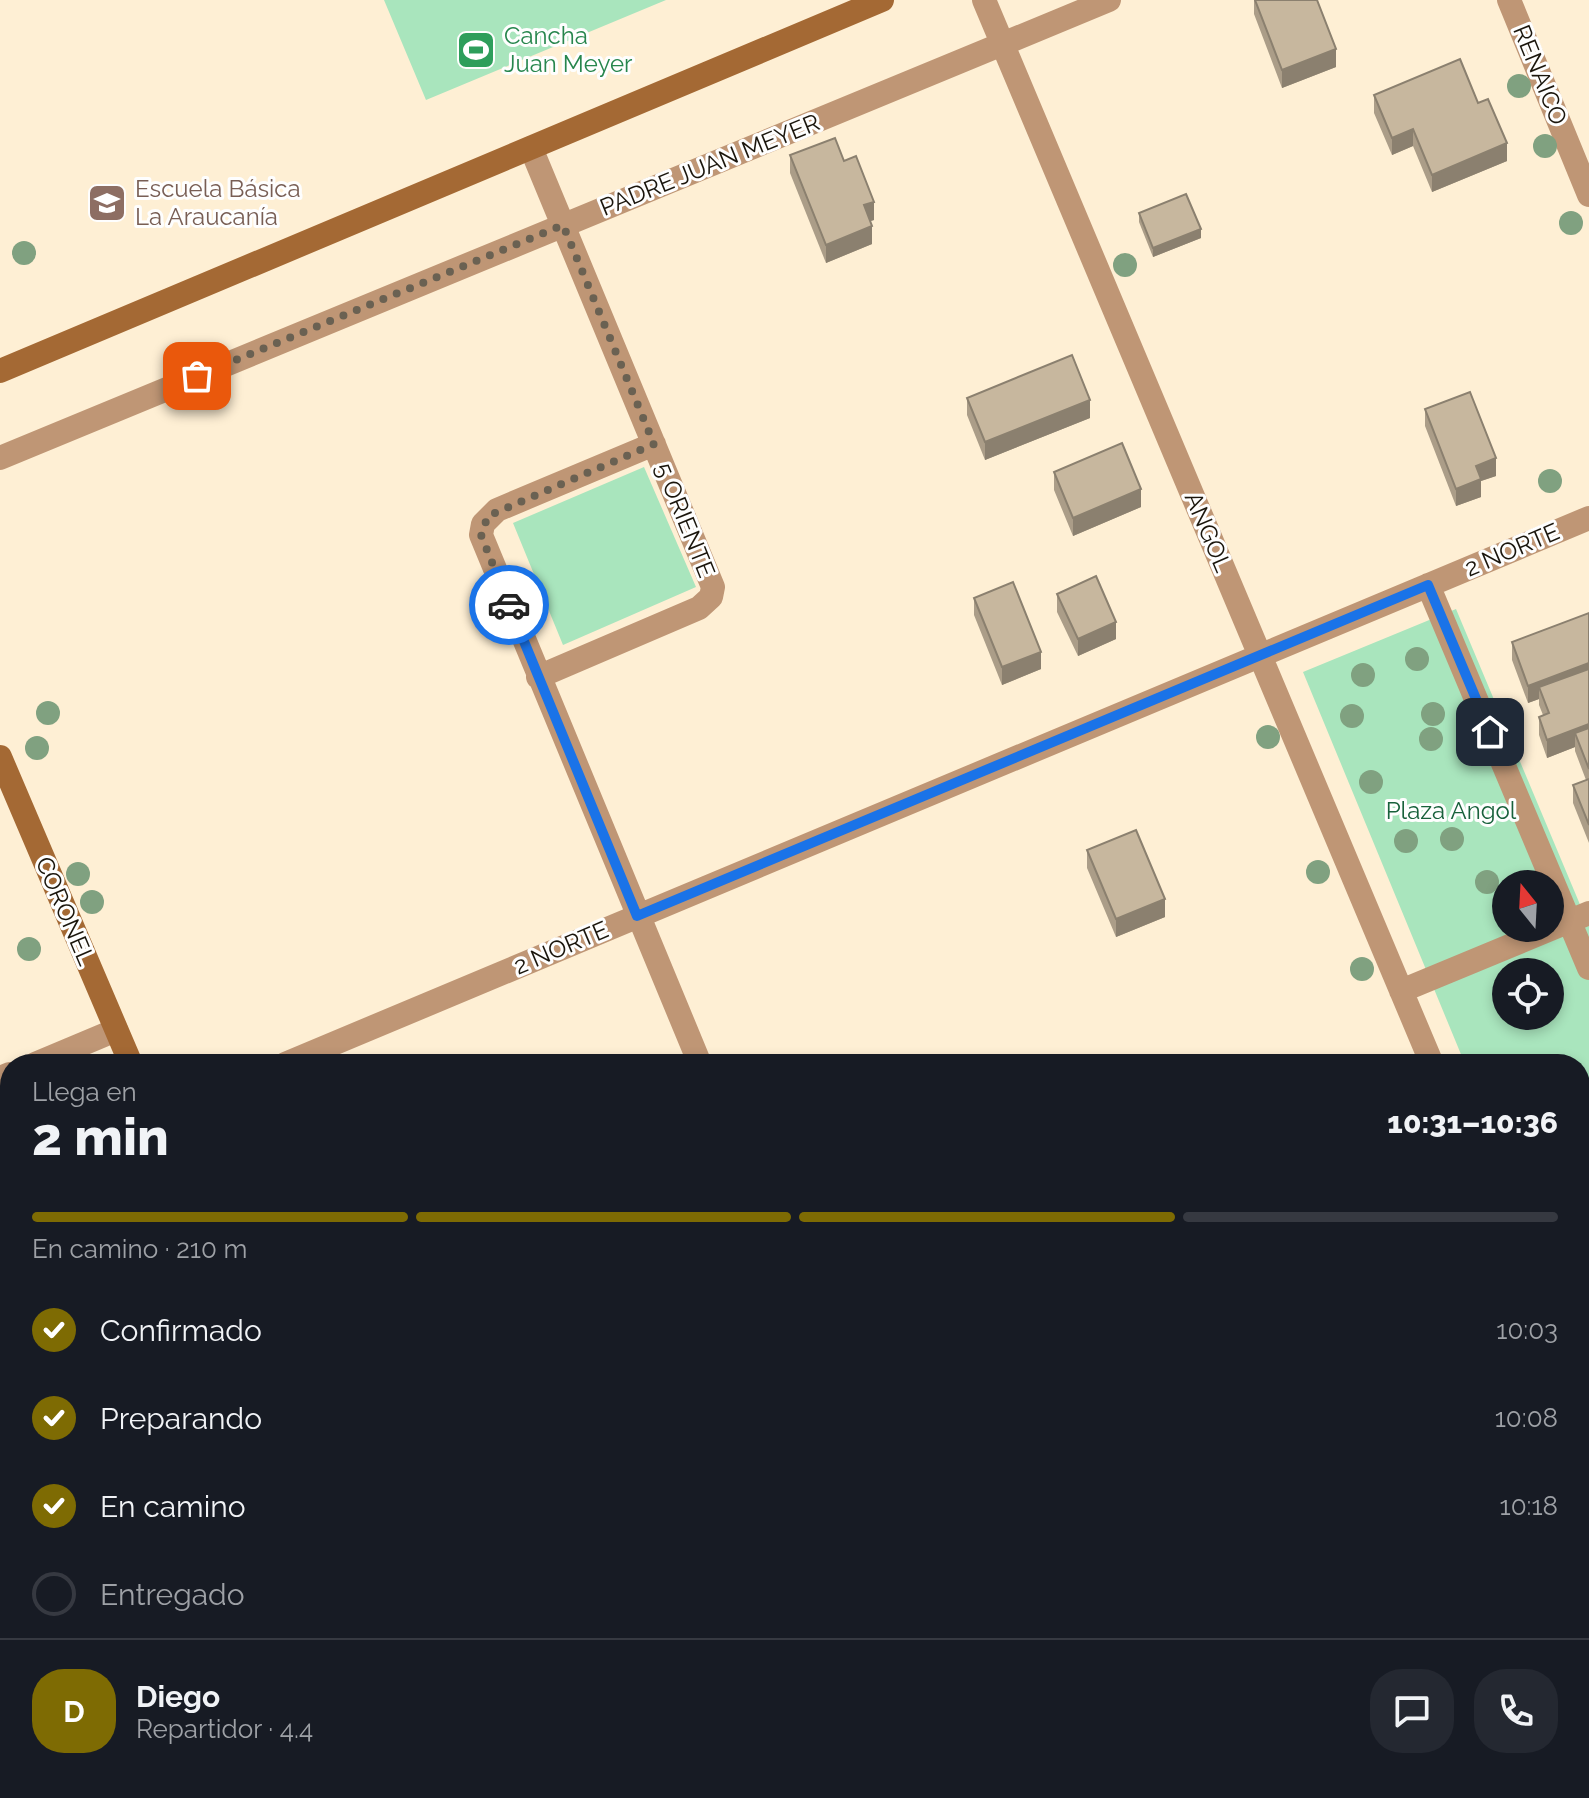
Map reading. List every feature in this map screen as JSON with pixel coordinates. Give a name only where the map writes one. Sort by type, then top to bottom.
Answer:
[{"type":"street","points":[[0,371],[882,0]]},
{"type":"street","name":"ANGOL","points":[[984,0],[1428,1054]]},
{"type":"street","name":"PADRE JUAN MEYER","points":[[0,458],[1109,0]]},
{"type":"street","name":"RENAICO","points":[[1509,0],[1589,195]]},
{"type":"street","name":"5 ORIENTE","points":[[531,148],[710,578],[711,597],[699,608],[538,677]]},
{"type":"street","name":"5 ORIENTE","points":[[654,444],[497,510],[483,524],[484,545],[696,1054]]},
{"type":"street","name":"2 NORTE","points":[[309,1054],[1589,518]]},
{"type":"street","points":[[1428,585],[1579,917],[1589,968]]},
{"type":"street","name":"CORONEL","points":[[0,757],[127,1054]]},
{"type":"street","points":[[1401,991],[1579,917]]},
{"type":"street","points":[[59,1054],[116,1030]]},
{"type":"green space","name":"Cancha Juan Meyer","points":[[384,0],[666,0],[426,100]]},
{"type":"green space","points":[[644,467],[696,587],[563,645],[513,523]]},
{"type":"green space","name":"Plaza Angol","points":[[1456,609],[1589,926],[1589,1054],[1461,1054],[1303,672]]},
{"type":"building","points":[[1255,0],[1317,0],[1336,49],[1282,70]]},
{"type":"building","points":[[1460,59],[1478,103],[1488,99],[1507,143],[1432,175],[1413,129],[1392,138],[1374,95]]},
{"type":"building","points":[[835,138],[844,161],[856,156],[874,202],[864,205],[872,226],[826,245],[790,155]]},
{"type":"building","points":[[1186,194],[1201,229],[1153,248],[1139,213]]},
{"type":"building","points":[[1072,355],[1090,400],[985,442],[967,398]]},
{"type":"building","points":[[1470,392],[1496,458],[1476,466],[1481,479],[1456,489],[1425,409]]},
{"type":"building","points":[[1122,443],[1141,489],[1073,518],[1054,472]]},
{"type":"building","points":[[1096,576],[1116,622],[1078,639],[1057,594]]},
{"type":"building","points":[[1013,582],[1041,652],[1002,667],[974,598]]},
{"type":"building","points":[[1589,613],[1589,663],[1528,686],[1512,642]]},
{"type":"building","points":[[1589,669],[1589,724],[1547,740],[1539,717],[1549,713],[1539,687]]},
{"type":"building","points":[[1589,728],[1589,769],[1575,733]]},
{"type":"building","points":[[1589,779],[1589,825],[1573,785]]},
{"type":"building","points":[[1136,830],[1165,899],[1116,919],[1087,850]]},
{"type":"way so far","points":[[197,376],[563,225],[654,444],[488,516],[481,535],[509,605]]},
{"type":"place","name":"Cancha Juan Meyer","points":[[476,50]]},
{"type":"place","name":"Escuela Básica La Araucanía","points":[[107,203]]},
{"type":"route","points":[[509,605],[637,916],[1428,585],[1490,732]]}]
